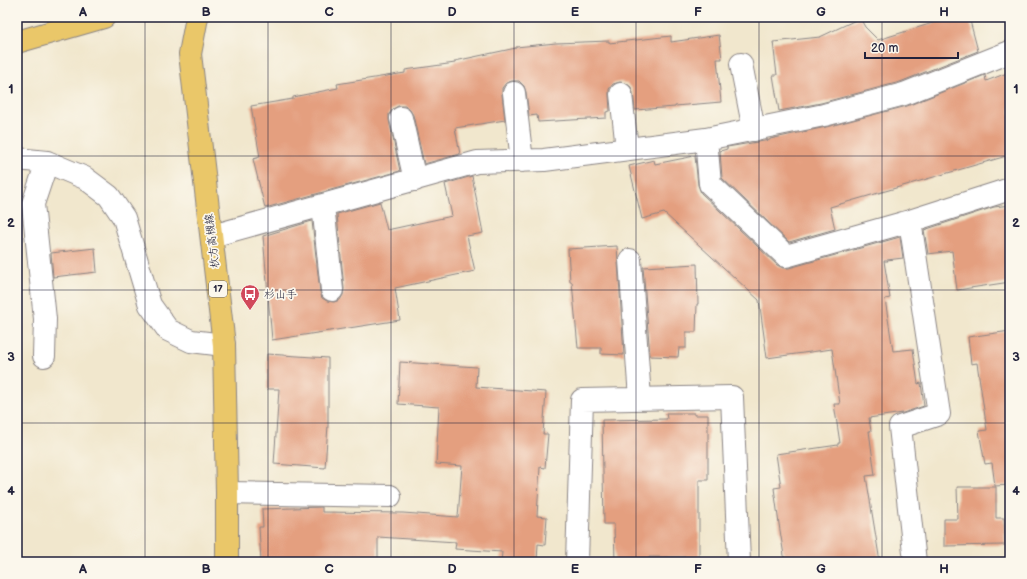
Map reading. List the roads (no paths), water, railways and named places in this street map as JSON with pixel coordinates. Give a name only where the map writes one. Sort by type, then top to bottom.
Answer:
[{"type":"main road","points":[[17,42],[104,17]]},
{"type":"main road","name":"枚方高槻線","points":[[197,17],[190,54],[224,345],[227,493],[226,562]]},
{"type":"street","points":[[212,236],[477,162],[544,160],[706,139],[824,115],[904,94],[1010,52]]},
{"type":"street","points":[[741,64],[754,130]]},
{"type":"street","points":[[514,93],[522,161]]},
{"type":"street","points":[[621,94],[627,149]]},
{"type":"street","points":[[401,118],[415,180]]},
{"type":"street","points":[[706,139],[710,184],[786,256],[910,221],[1010,188]]},
{"type":"street","points":[[17,159],[47,162],[85,178],[109,196],[124,218],[150,305],[168,330],[191,341],[224,345]]},
{"type":"street","points":[[44,356],[45,319],[33,204],[47,162]]},
{"type":"street","points":[[323,205],[332,290]]},
{"type":"street","points":[[910,221],[939,414],[900,427],[915,562]]},
{"type":"street","points":[[630,260],[640,398]]},
{"type":"street","points":[[577,562],[582,400],[732,396],[739,562]]},
{"type":"street","points":[[227,493],[390,496]]},
{"type":"place","name":"杉山手","points":[[250,311]]}]
